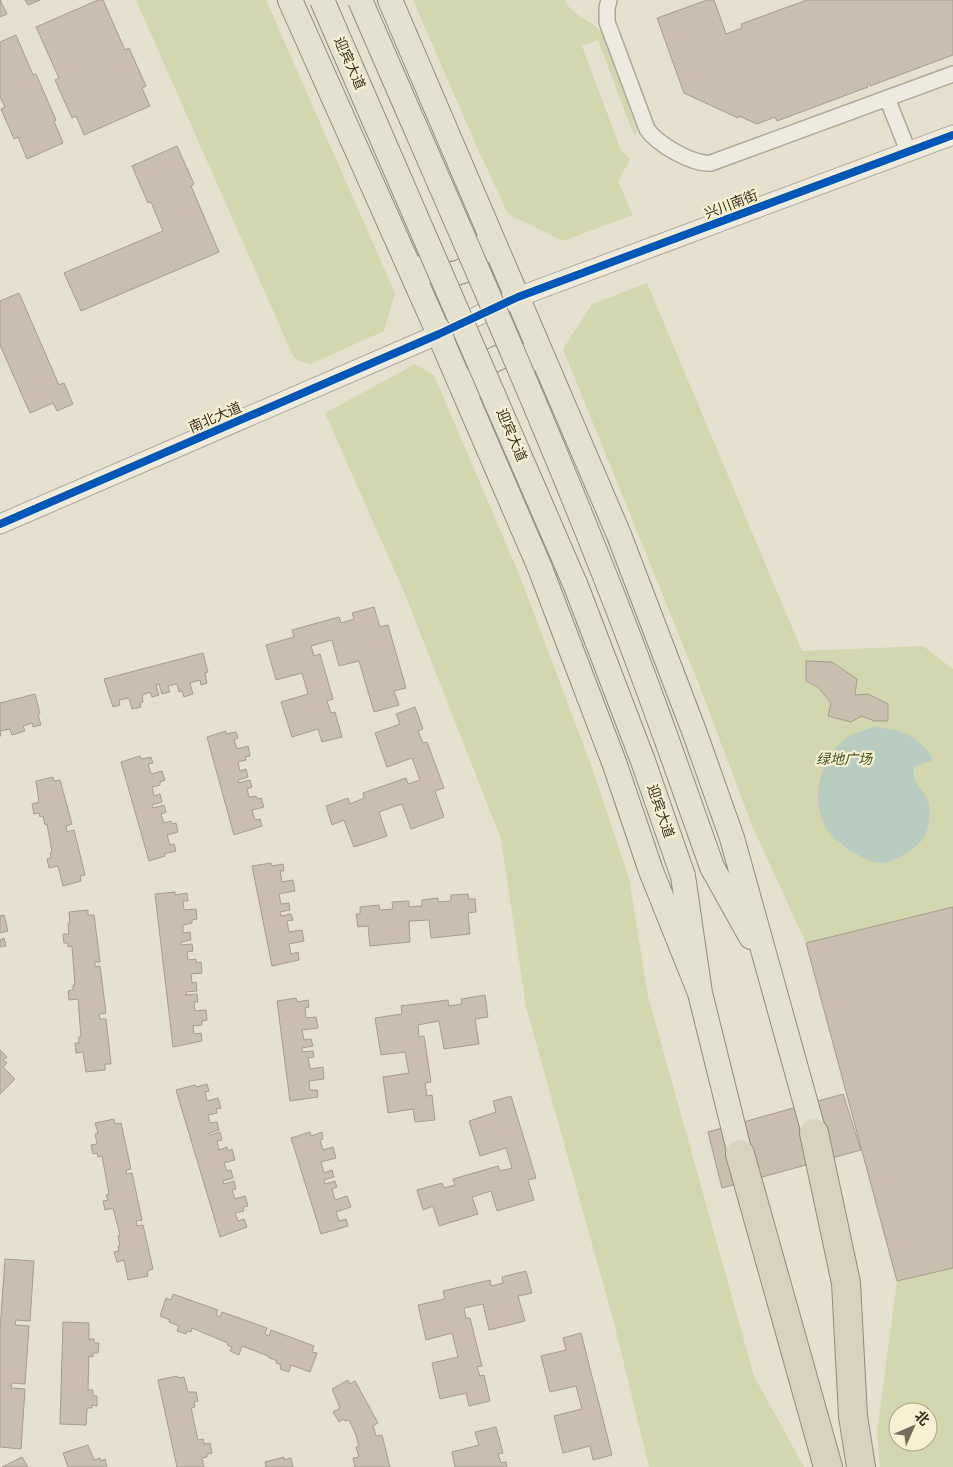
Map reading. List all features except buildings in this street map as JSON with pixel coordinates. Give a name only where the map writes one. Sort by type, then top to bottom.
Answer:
[{"type":"highway","points":[[814,1133],[846,1283],[853,1416],[861,1467]]},
{"type":"highway","points":[[740,1154],[828,1467]]},
{"type":"main road","points":[[290,0],[440,334],[540,568],[615,765],[651,872],[700,993],[740,1154]]},
{"type":"main road","name":"迎宾大道","points":[[322,0],[576,586],[643,761],[684,876],[700,993]]},
{"type":"main road","points":[[360,0],[514,354],[604,572],[712,867],[771,974]]},
{"type":"main road","points":[[390,0],[619,535],[694,731],[732,838],[814,1133]]},
{"type":"main road","points":[[399,244],[412,259],[434,273],[456,274],[467,269],[478,259],[483,248],[485,235],[482,214]]},
{"type":"main road","points":[[474,416],[472,397],[474,384],[480,372],[491,361],[500,356],[507,354],[522,355],[531,359],[546,370],[554,381]]},
{"type":"street","points":[[609,0],[607,22],[647,128],[656,140],[696,162],[704,164],[953,74]]},
{"type":"street","points":[[887,98],[908,151]]},
{"type":"street","name":"兴川南街","points":[[440,334],[518,297],[953,135]]},
{"type":"street","name":"南北大道","points":[[0,524],[440,334]]},
{"type":"green space","points":[[136,0],[266,0],[395,293],[384,331],[311,364],[298,361],[293,356]]},
{"type":"green space","points":[[413,0],[565,0],[572,10],[598,28],[602,33],[638,132],[636,134],[633,133],[598,40],[582,46],[621,150],[630,160],[618,181],[633,215],[563,241],[508,214]]},
{"type":"green space","name":"绿地广场","points":[[647,283],[802,651],[923,646],[953,669],[953,907],[806,943],[753,828],[698,682],[563,349],[592,304]]},
{"type":"green space","points":[[415,364],[434,375],[521,579],[594,773],[629,878],[648,996],[754,1376],[804,1467],[649,1467],[614,1323],[526,1007],[501,839],[404,592],[325,413]]},
{"type":"green space","points":[[953,1268],[953,1467],[880,1467],[877,1432],[897,1281]]},
{"type":"shaded area","points":[[874,727],[893,729],[909,735],[928,751],[933,760],[914,767],[916,783],[926,796],[929,805],[930,812],[926,835],[919,844],[904,855],[892,861],[882,863],[869,860],[853,852],[832,836],[822,819],[818,793],[824,767],[839,744],[849,736]]},
{"type":"cycle path","points":[[0,524],[439,334],[518,297],[953,135]]}]
